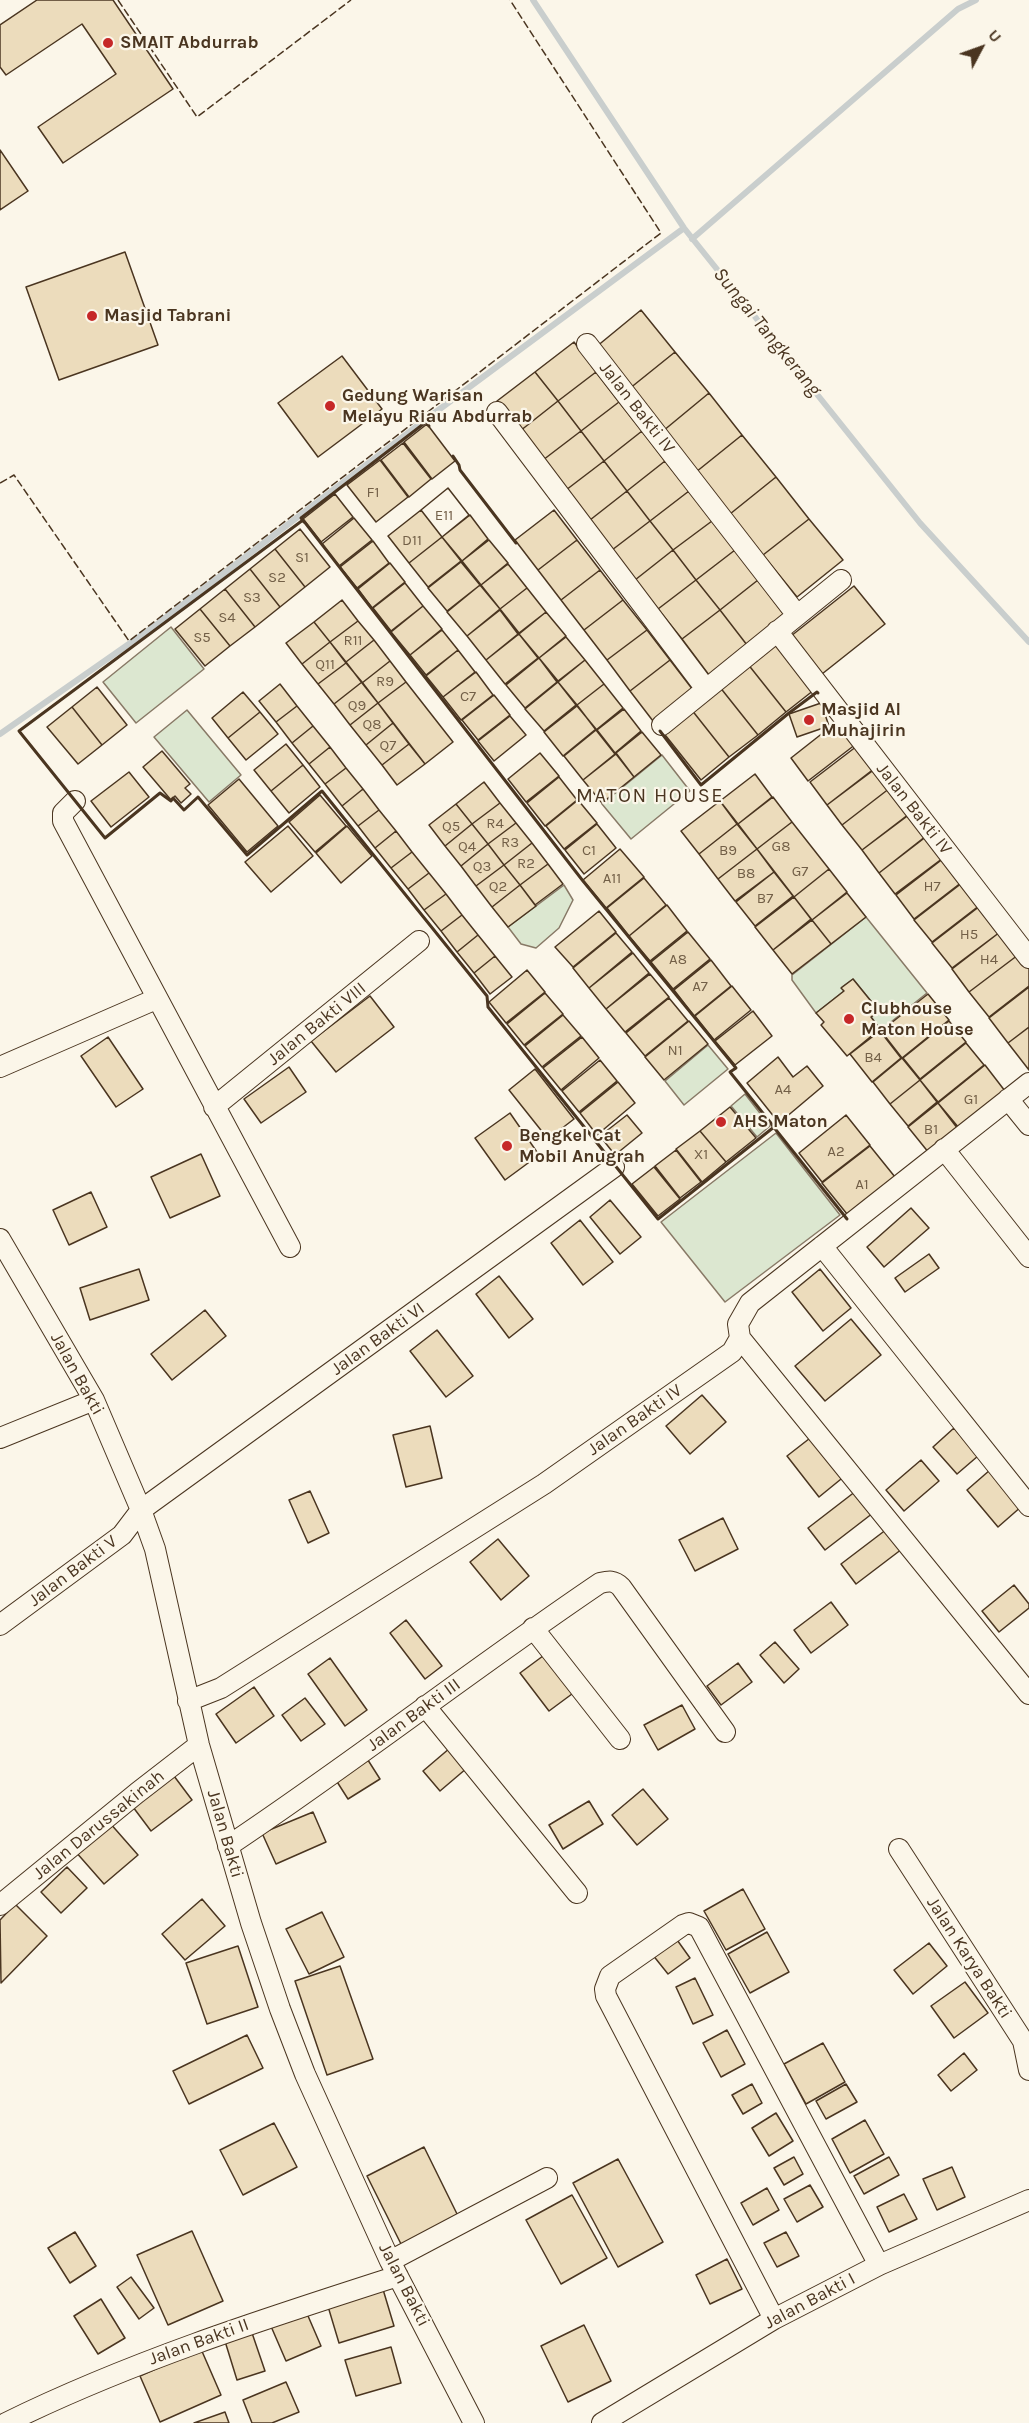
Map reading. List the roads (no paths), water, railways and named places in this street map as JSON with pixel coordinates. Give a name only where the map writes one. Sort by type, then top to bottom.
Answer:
[{"type":"street","name":"Jalan Bakti IV","points":[[587,344],[797,615]]},
{"type":"street","points":[[497,412],[706,689]]},
{"type":"street","points":[[662,725],[841,580]]},
{"type":"street","name":"Jalan Bakti IV","points":[[777,631],[1029,958]]},
{"type":"street","points":[[75,801],[63,813],[63,822],[290,1247]]},
{"type":"street","name":"Jalan Bakti VIII","points":[[214,1107],[419,941]]},
{"type":"street","points":[[0,1067],[156,999]]},
{"type":"street","name":"Jalan Bakti IV","points":[[188,1701],[221,1688],[544,1484],[732,1352],[740,1338],[738,1324],[750,1303],[1029,1083]]},
{"type":"street","points":[[1008,1100],[1029,1125]]},
{"type":"street","points":[[945,1149],[1029,1257]]},
{"type":"street","name":"Jalan Bakti VI","points":[[141,1510],[614,1167]]},
{"type":"street","name":"Jalan Bakti","points":[[0,1239],[94,1400],[141,1510],[155,1549],[199,1745],[279,2009],[305,2074],[394,2268],[474,2423]]},
{"type":"street","points":[[822,1246],[1029,1506]]},
{"type":"street","points":[[740,1338],[1029,1694]]},
{"type":"street","points":[[0,1438],[94,1400]]},
{"type":"street","name":"Jalan Bakti V","points":[[0,1625],[122,1535],[141,1510]]},
{"type":"street","name":"Jalan Bakti III","points":[[228,1846],[304,1796],[533,1628],[600,1583],[612,1581],[621,1587],[725,1732]]},
{"type":"street","points":[[533,1628],[620,1739]]},
{"type":"street","points":[[425,1706],[577,1893]]},
{"type":"street","name":"Jalan Darussakinah","points":[[0,1905],[136,1793],[199,1745]]},
{"type":"street","name":"Jalan Karya Bakti","points":[[899,1849],[1026,2039],[1029,2070]]},
{"type":"street","points":[[774,2319],[606,1996],[605,1989],[610,1976],[683,1925],[689,1923],[699,1927],[879,2265]]},
{"type":"street","name":"Jalan Bakti II","points":[[6,2423],[129,2367],[394,2268],[547,2178]]},
{"type":"street","name":"Jalan Bakti I","points":[[602,2423],[774,2319],[879,2265],[1029,2200]]},
{"type":"waterway","name":"Sungai Tangkerang","points":[[533,0],[684,228],[920,523],[1029,642]]},
{"type":"waterway","points":[[692,239],[958,9],[976,0]]},
{"type":"waterway","points":[[0,734],[156,625],[425,420],[684,228]]},
{"type":"place","name":"SMAIT Abdurrab","points":[[108,43]]},
{"type":"place","name":"Masjid Tabrani","points":[[92,316]]},
{"type":"place","name":"Gedung Warisan Melayu Riau Abdurrab","points":[[330,406]]},
{"type":"place","name":"Masjid Al Muhajirin","points":[[809,720]]},
{"type":"place","name":"Clubhouse Maton House","points":[[849,1019]]},
{"type":"place","name":"AHS Maton","points":[[721,1122]]},
{"type":"place","name":"Bengkel Cat Mobil Anugrah","points":[[507,1146]]},
{"type":"district","name":"MATON HOUSE","points":[[650,796]]}]
